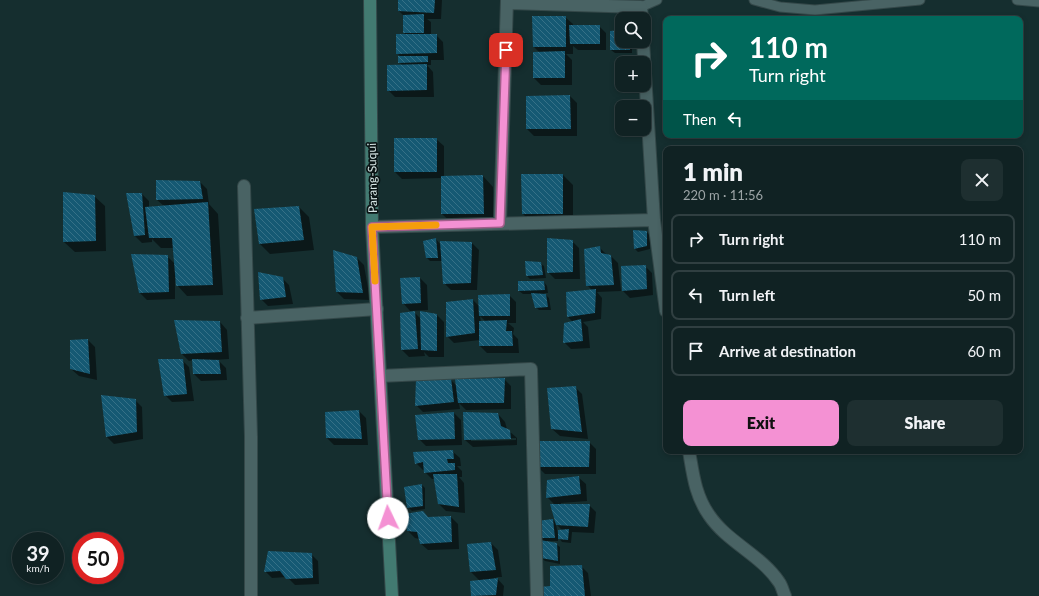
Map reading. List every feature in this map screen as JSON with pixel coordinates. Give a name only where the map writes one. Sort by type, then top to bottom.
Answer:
[{"type":"main road","name":"Parang-Suqui","points":[[370,0],[372,227],[392,596]]},
{"type":"street","points":[[500,223],[507,1],[631,12]]},
{"type":"street","points":[[643,48],[654,220],[663,288]]},
{"type":"street","points":[[244,186],[251,437],[250,596]]},
{"type":"street","points":[[372,227],[654,220]]},
{"type":"street","points":[[247,318],[377,309]]},
{"type":"street","points":[[380,376],[531,369],[537,596]]},
{"type":"street","points":[[690,454],[696,490],[709,515],[726,534],[763,564],[780,582],[785,596]]},
{"type":"lane","points":[[643,12],[657,0]]},
{"type":"lane","points":[[754,0],[780,7],[815,10],[920,0]]},
{"type":"lane","points":[[1017,0],[1039,2]]},
{"type":"building","points":[[398,0],[435,0],[434,13],[398,11]]},
{"type":"building","points":[[424,14],[424,33],[403,33],[403,15]]},
{"type":"building","points":[[532,16],[566,16],[566,47],[533,47]]},
{"type":"building","points":[[569,25],[600,25],[600,44],[570,44]]},
{"type":"building","points":[[610,31],[615,31],[615,48],[630,48],[630,50],[610,50]]},
{"type":"building","points":[[396,34],[437,34],[437,53],[396,54]]},
{"type":"building","points":[[565,51],[565,78],[533,78],[533,52]]},
{"type":"building","points":[[398,56],[428,56],[428,62],[398,63]]},
{"type":"building","points":[[427,64],[427,90],[387,91],[387,65]]},
{"type":"building","points":[[570,95],[571,129],[526,129],[526,96]]},
{"type":"building","points":[[394,138],[437,138],[437,172],[394,172]]},
{"type":"building","points":[[521,174],[563,174],[563,214],[522,214]]},
{"type":"building","points":[[483,175],[484,214],[441,214],[441,176]]},
{"type":"building","points":[[156,180],[200,181],[203,199],[156,200]]},
{"type":"building","points":[[63,192],[95,195],[96,241],[63,242]]},
{"type":"building","points":[[126,193],[142,193],[145,235],[134,236]]},
{"type":"building","points":[[208,202],[213,285],[176,286],[172,238],[149,238],[145,207]]},
{"type":"building","points":[[299,206],[304,240],[259,244],[254,209]]},
{"type":"building","points":[[633,230],[647,231],[647,246],[634,249]]},
{"type":"building","points":[[436,238],[438,258],[426,258],[423,241]]},
{"type":"building","points":[[547,238],[573,240],[573,272],[547,273]]},
{"type":"building","points":[[440,241],[472,242],[471,283],[443,284]]},
{"type":"building","points":[[600,246],[601,253],[611,255],[614,285],[586,286],[584,249]]},
{"type":"building","points":[[333,250],[357,257],[363,293],[336,292]]},
{"type":"building","points":[[131,254],[168,255],[169,292],[139,293]]},
{"type":"building","points":[[525,261],[541,262],[543,275],[526,276]]},
{"type":"building","points":[[646,265],[647,289],[622,291],[621,266]]},
{"type":"building","points":[[258,272],[283,277],[286,297],[260,300]]},
{"type":"building","points":[[420,277],[421,303],[402,304],[400,278]]},
{"type":"building","points":[[518,281],[544,281],[545,290],[518,291]]},
{"type":"building","points":[[596,289],[595,313],[567,317],[566,292]]},
{"type":"building","points":[[531,293],[546,294],[548,307],[535,308]]},
{"type":"building","points":[[510,294],[510,316],[479,316],[478,295]]},
{"type":"building","points":[[473,299],[475,333],[446,337],[446,302]]},
{"type":"building","points":[[415,311],[418,349],[401,350],[400,313]]},
{"type":"building","points":[[420,311],[437,314],[437,351],[421,350]]},
{"type":"building","points":[[581,319],[583,341],[563,343],[564,323]]},
{"type":"building","points":[[174,320],[220,321],[222,352],[181,354]]},
{"type":"building","points":[[507,320],[506,331],[512,331],[513,346],[479,346],[479,321]]},
{"type":"building","points":[[88,339],[90,374],[70,369],[70,340]]},
{"type":"building","points":[[158,359],[183,359],[187,394],[164,396]]},
{"type":"building","points":[[192,359],[219,360],[221,374],[193,374]]},
{"type":"building","points":[[451,378],[454,402],[415,406],[416,379]]},
{"type":"building","points":[[505,378],[504,403],[458,403],[455,379]]},
{"type":"building","points":[[576,386],[582,432],[551,429],[547,388]]},
{"type":"building","points":[[101,395],[136,399],[137,432],[106,437]]},
{"type":"building","points":[[359,410],[362,439],[326,438],[325,412]]},
{"type":"building","points":[[454,412],[455,439],[418,440],[415,415]]},
{"type":"building","points":[[463,412],[498,413],[501,426],[510,430],[511,439],[464,440]]},
{"type":"building","points":[[536,441],[590,441],[589,467],[537,467]]},
{"type":"building","points":[[453,450],[454,459],[447,459],[448,463],[455,463],[455,470],[424,473],[423,462],[415,464],[413,452]]},
{"type":"building","points":[[433,474],[457,474],[459,507],[438,504]]},
{"type":"building","points":[[579,476],[581,494],[546,498],[547,480]]},
{"type":"building","points":[[422,484],[423,506],[407,508],[404,487]]},
{"type":"building","points":[[550,504],[590,504],[588,527],[556,525]]},
{"type":"building","points":[[423,511],[428,517],[451,516],[452,542],[420,544],[417,532],[407,531],[404,514]]},
{"type":"building","points":[[553,519],[555,538],[538,538],[537,521]]},
{"type":"building","points":[[569,529],[568,540],[558,539],[558,530]]},
{"type":"building","points":[[540,540],[557,543],[558,561],[541,558]]},
{"type":"building","points":[[491,542],[496,570],[470,572],[467,544]]},
{"type":"building","points":[[268,551],[312,553],[313,578],[286,579],[280,571],[264,572]]},
{"type":"building","points":[[582,565],[585,596],[542,596],[540,587],[550,586],[550,566]]},
{"type":"building","points":[[498,578],[496,595],[471,596],[470,581]]},
{"type":"slow traffic","points":[[375,281],[372,227],[436,225]]},
{"type":"route","points":[[388,518],[372,227],[500,223],[506,50]]}]
